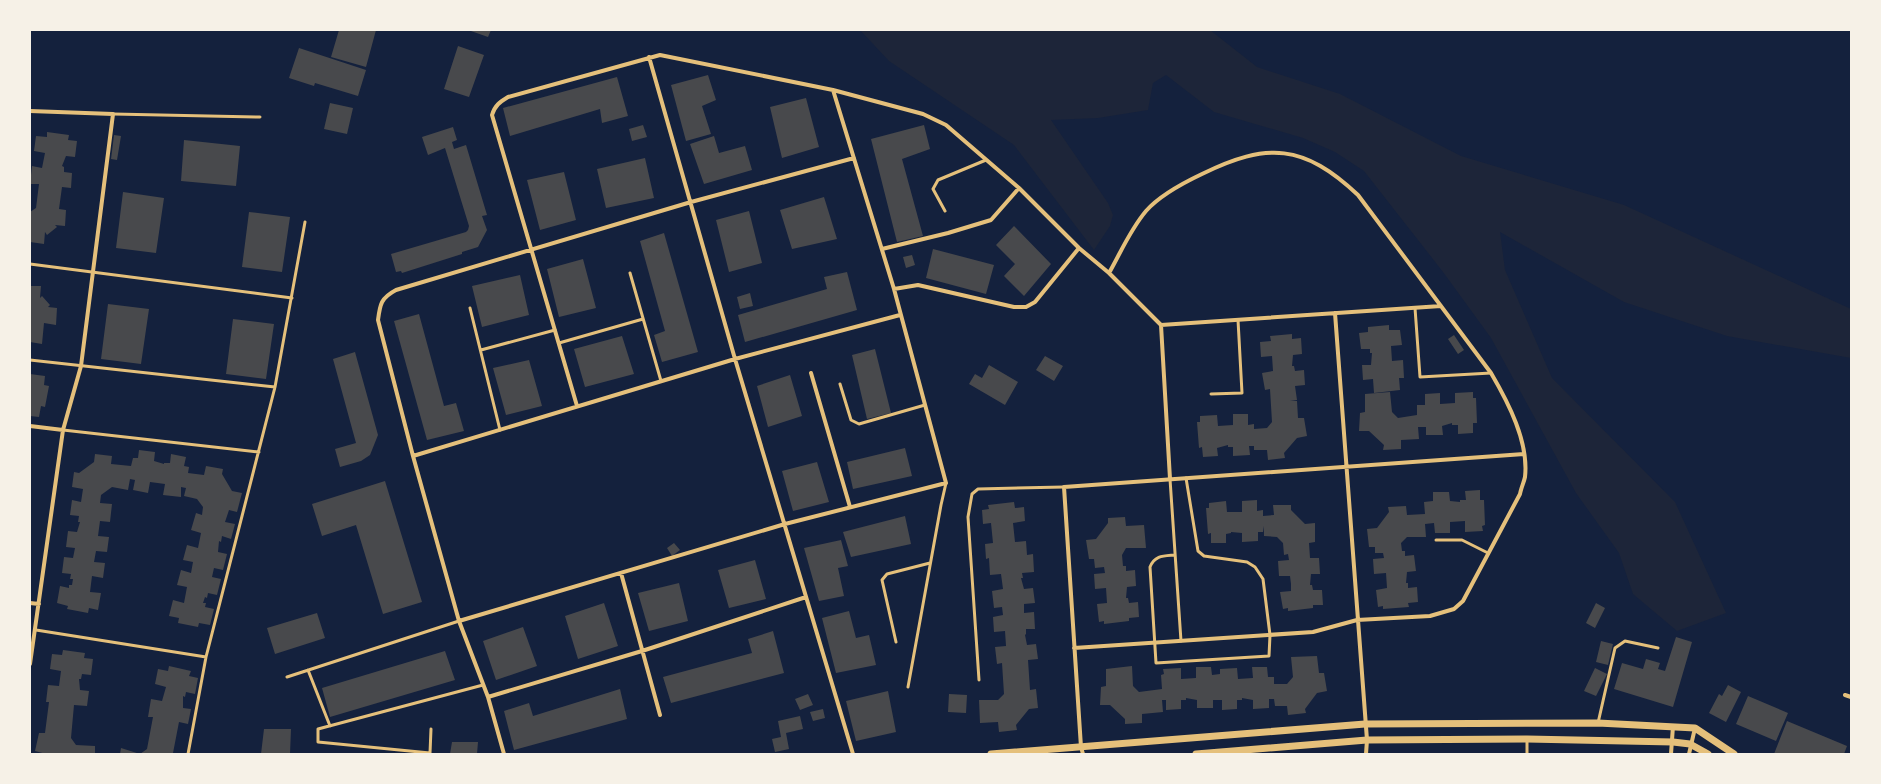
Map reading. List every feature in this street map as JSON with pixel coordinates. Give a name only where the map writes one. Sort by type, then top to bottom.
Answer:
[{"type":"street","points":[[577,406],[492,115],[494,108],[499,102],[508,97],[660,55],[833,90],[924,114],[946,125],[1019,188],[1078,248],[1109,274],[1161,325],[1170,479]]},
{"type":"street","points":[[649,57],[735,359],[853,754]]},
{"type":"street","points":[[459,621],[785,524],[946,483],[894,289],[833,90]]},
{"type":"street","points":[[30,111],[113,114],[81,366],[63,430],[30,664]]},
{"type":"street","points":[[1074,648],[1313,632],[1357,620],[1430,616],[1454,609],[1463,601],[1520,494],[1525,478],[1524,454],[1517,427],[1506,398],[1491,373],[1358,195],[1339,176],[1317,164],[1294,155],[1275,152],[1255,154],[1223,164],[1164,196],[1148,209],[1132,228],[1109,274]]},
{"type":"street","points":[[504,754],[488,697],[459,621],[413,456],[378,320],[380,306],[385,296],[396,290],[691,202],[854,158]]},
{"type":"street","points":[[882,250],[991,220],[1019,188]]},
{"type":"street","points":[[894,289],[918,285],[1014,307],[1026,307],[1035,302],[1078,248]]},
{"type":"street","points":[[1161,325],[1441,306]]},
{"type":"street","points":[[1335,313],[1367,740],[1366,754]]},
{"type":"street","points":[[413,456],[735,359],[900,315]]},
{"type":"street","points":[[811,373],[850,507]]},
{"type":"street","points":[[30,426],[63,430]]},
{"type":"street","points":[[1082,750],[1064,487],[1524,454]]},
{"type":"street","points":[[621,573],[660,715]]},
{"type":"street","points":[[488,697],[642,651],[806,598]]},
{"type":"street","points":[[30,602],[39,604]]},
{"type":"street","points":[[1845,695],[1851,697]]},
{"type":"street","points":[[991,754],[1082,750],[1365,724],[1598,723],[1695,728],[1734,754]]},
{"type":"street","points":[[1671,754],[1673,726]]},
{"type":"street","points":[[1689,754],[1690,744],[1695,728]]},
{"type":"street","points":[[1196,754],[1367,740],[1527,739],[1673,742],[1690,744],[1708,754]]},
{"type":"lane","points":[[113,114],[260,117]]},
{"type":"lane","points":[[945,211],[934,190],[938,180],[986,160]]},
{"type":"lane","points":[[188,754],[206,657],[275,387],[305,222]]},
{"type":"lane","points":[[30,264],[292,298]]},
{"type":"lane","points":[[630,273],[661,381]]},
{"type":"lane","points":[[470,308],[500,430]]},
{"type":"lane","points":[[1415,308],[1420,377],[1491,373]]},
{"type":"lane","points":[[559,343],[643,319]]},
{"type":"lane","points":[[1210,394],[1242,393],[1238,320]]},
{"type":"lane","points":[[481,350],[555,330]]},
{"type":"lane","points":[[30,360],[275,387]]},
{"type":"lane","points":[[840,384],[851,420],[858,424],[925,405]]},
{"type":"lane","points":[[63,430],[259,452]]},
{"type":"lane","points":[[1175,555],[1158,557],[1153,561],[1150,567],[1156,663],[1269,656],[1270,635],[1263,578],[1255,567],[1247,562],[1204,556],[1198,551],[1186,478]]},
{"type":"lane","points":[[1170,479],[1181,641]]},
{"type":"lane","points":[[908,687],[946,483]]},
{"type":"lane","points":[[980,680],[968,517],[972,494],[978,489],[1064,487]]},
{"type":"lane","points":[[1436,540],[1462,540],[1488,553]]},
{"type":"lane","points":[[896,642],[882,580],[887,574],[930,563]]},
{"type":"lane","points":[[287,677],[459,621]]},
{"type":"lane","points":[[36,630],[206,657]]},
{"type":"lane","points":[[1598,723],[1615,648],[1625,641],[1658,648]]},
{"type":"lane","points":[[308,670],[330,726]]},
{"type":"lane","points":[[431,729],[430,753],[318,742],[318,729],[483,684]]},
{"type":"lane","points":[[1527,739],[1527,754]]},
{"type":"shaded area","points":[[860,30],[1210,30],[1257,67],[1340,94],[1461,156],[1624,205],[1851,309],[1851,358],[1727,336],[1624,302],[1500,232],[1505,270],[1552,378],[1675,502],[1726,613],[1677,631],[1633,594],[1619,553],[1576,493],[1491,338],[1443,272],[1364,171],[1335,152],[1303,138],[1214,112],[1166,75],[1153,83],[1148,110],[1098,118],[1051,120],[1108,203],[1113,215],[1110,226],[1094,250],[1014,145],[889,61]]},
{"type":"building","points":[[339,30],[376,30],[366,67],[331,57]]},
{"type":"building","points":[[468,30],[491,30],[488,37]]},
{"type":"building","points":[[458,46],[484,55],[469,97],[444,89]]},
{"type":"building","points":[[299,48],[366,70],[358,96],[315,83],[314,86],[289,78]]},
{"type":"building","points":[[708,75],[716,100],[702,106],[711,134],[686,141],[671,85]]},
{"type":"building","points":[[617,77],[628,116],[602,123],[600,109],[510,136],[503,108]]},
{"type":"building","points":[[806,98],[819,147],[782,158],[770,107]]},
{"type":"building","points":[[330,103],[353,108],[347,134],[324,129]]},
{"type":"building","points":[[643,125],[647,137],[632,141],[629,129]]},
{"type":"building","points":[[924,125],[930,149],[902,159],[923,236],[897,242],[871,139]]},
{"type":"building","points":[[453,127],[457,140],[452,142],[454,149],[466,145],[487,215],[482,216],[487,230],[478,247],[462,252],[462,254],[402,273],[401,271],[396,272],[391,254],[466,232],[468,230],[469,226],[445,148],[428,155],[422,137]]},
{"type":"building","points":[[47,132],[69,135],[68,140],[77,141],[75,157],[66,156],[62,166],[64,167],[64,172],[72,173],[71,188],[62,187],[59,209],[66,210],[65,226],[55,225],[57,227],[47,235],[45,232],[44,244],[30,242],[30,212],[36,208],[39,184],[30,184],[32,166],[42,168],[45,153],[34,151],[36,136],[47,137]]},
{"type":"building","points":[[114,135],[121,136],[117,160],[111,159]]},
{"type":"building","points":[[714,136],[719,153],[745,146],[752,170],[704,184],[690,144]]},
{"type":"building","points":[[184,140],[240,146],[236,186],[181,181]]},
{"type":"building","points":[[645,158],[654,198],[606,208],[597,169]]},
{"type":"building","points":[[564,172],[576,220],[540,230],[527,180]]},
{"type":"building","points":[[123,192],[164,198],[156,253],[116,248]]},
{"type":"building","points":[[824,197],[837,239],[792,249],[780,210]]},
{"type":"building","points":[[749,211],[762,263],[729,272],[716,220]]},
{"type":"building","points":[[249,212],[290,217],[282,272],[242,267]]},
{"type":"building","points":[[1014,226],[1051,264],[1024,296],[1004,276],[1015,264],[996,245]]},
{"type":"building","points":[[664,233],[698,352],[662,362],[654,335],[665,331],[640,241]]},
{"type":"building","points":[[933,249],[994,265],[986,294],[926,278]]},
{"type":"building","points":[[912,255],[915,265],[906,268],[903,257]]},
{"type":"building","points":[[583,259],[596,308],[559,317],[547,269]]},
{"type":"building","points":[[847,272],[857,310],[745,342],[738,315],[827,289],[824,277]]},
{"type":"building","points":[[520,275],[529,315],[482,327],[472,286]]},
{"type":"building","points":[[30,286],[41,286],[40,298],[42,296],[50,305],[48,307],[57,308],[56,325],[44,323],[42,344],[30,342]]},
{"type":"building","points":[[750,293],[753,306],[740,309],[737,297]]},
{"type":"building","points":[[108,304],[149,309],[141,364],[101,359]]},
{"type":"building","points":[[419,314],[444,406],[456,403],[464,431],[427,440],[394,321]]},
{"type":"building","points":[[233,319],[274,324],[266,379],[226,374]]},
{"type":"building","points":[[1389,325],[1389,330],[1400,330],[1402,345],[1391,346],[1392,361],[1403,360],[1404,378],[1399,378],[1400,390],[1374,393],[1373,379],[1363,380],[1362,365],[1371,365],[1372,353],[1370,353],[1370,349],[1361,349],[1359,333],[1368,332],[1368,327]]},
{"type":"building","points":[[1292,334],[1292,339],[1301,338],[1302,354],[1293,355],[1292,366],[1294,366],[1295,371],[1304,370],[1305,385],[1295,386],[1297,400],[1290,401],[1297,401],[1298,418],[1304,418],[1307,436],[1297,438],[1284,453],[1285,458],[1268,460],[1267,450],[1254,450],[1254,446],[1249,446],[1250,455],[1233,456],[1233,447],[1228,447],[1228,445],[1217,448],[1218,456],[1203,457],[1202,447],[1199,448],[1197,422],[1200,422],[1200,416],[1217,415],[1218,426],[1233,425],[1233,414],[1248,414],[1248,425],[1254,424],[1254,429],[1267,428],[1272,422],[1270,389],[1265,390],[1262,373],[1273,371],[1272,356],[1261,357],[1260,342],[1271,341],[1270,336]]},
{"type":"building","points":[[1454,335],[1464,350],[1458,354],[1448,339]]},
{"type":"building","points":[[622,336],[634,374],[585,387],[574,349]]},
{"type":"building","points":[[875,349],[891,413],[867,419],[852,355]]},
{"type":"building","points":[[355,352],[378,435],[370,455],[361,461],[340,467],[335,449],[356,443],[333,359]]},
{"type":"building","points":[[1045,356],[1063,366],[1054,381],[1036,370]]},
{"type":"building","points":[[529,360],[542,406],[506,415],[493,368]]},
{"type":"building","points":[[989,365],[1018,382],[1005,405],[969,384],[975,374],[982,378]]},
{"type":"building","points":[[30,374],[45,376],[44,385],[49,386],[45,407],[41,406],[39,417],[30,416]]},
{"type":"building","points":[[790,375],[802,416],[768,427],[757,386]]},
{"type":"building","points":[[1390,392],[1392,412],[1398,418],[1417,415],[1417,405],[1425,405],[1425,394],[1440,393],[1440,404],[1455,403],[1455,393],[1473,392],[1473,398],[1476,398],[1477,423],[1473,423],[1473,433],[1458,434],[1458,425],[1452,425],[1452,423],[1442,426],[1443,435],[1426,435],[1426,427],[1418,427],[1419,439],[1401,440],[1401,449],[1383,450],[1384,445],[1369,431],[1359,431],[1360,413],[1365,412],[1365,394]]},
{"type":"building","points":[[905,448],[912,476],[853,489],[847,462]]},
{"type":"building","points":[[139,450],[155,452],[154,461],[164,464],[170,463],[171,454],[186,457],[184,466],[189,467],[188,473],[204,475],[206,466],[223,469],[222,474],[232,491],[242,493],[237,512],[229,510],[225,522],[235,524],[231,539],[222,536],[221,542],[219,541],[218,552],[227,554],[223,570],[214,568],[212,577],[221,579],[217,595],[208,593],[207,598],[205,597],[203,603],[206,603],[205,607],[214,609],[210,625],[199,623],[198,627],[178,623],[179,618],[169,616],[173,600],[184,603],[187,587],[177,585],[181,570],[191,573],[193,562],[183,560],[187,545],[198,548],[201,533],[191,530],[196,513],[202,515],[203,507],[197,499],[184,496],[186,488],[181,487],[181,497],[163,495],[165,484],[150,482],[148,493],[133,490],[135,480],[130,479],[128,490],[112,487],[101,495],[100,503],[112,504],[110,522],[100,521],[98,536],[109,537],[107,552],[96,551],[94,562],[105,563],[103,578],[92,576],[90,592],[101,593],[98,610],[89,608],[88,613],[67,609],[68,606],[57,603],[60,586],[69,588],[69,585],[72,585],[73,579],[70,579],[71,574],[62,573],[64,557],[73,558],[75,548],[66,547],[68,531],[77,532],[80,522],[78,522],[79,516],[70,515],[72,500],[81,502],[83,489],[72,487],[74,472],[79,473],[94,462],[95,454],[112,456],[111,464],[131,466],[133,458],[138,458]]},
{"type":"building","points":[[817,462],[829,502],[793,511],[782,471]]},
{"type":"building","points":[[385,481],[422,602],[383,614],[356,525],[322,536],[312,504]]},
{"type":"building","points":[[1480,490],[1480,500],[1484,500],[1485,525],[1482,526],[1483,531],[1465,532],[1465,521],[1450,522],[1450,533],[1435,533],[1434,523],[1425,524],[1426,537],[1407,537],[1401,543],[1402,551],[1405,551],[1405,556],[1414,555],[1416,571],[1407,572],[1406,583],[1408,583],[1408,588],[1417,587],[1418,602],[1408,603],[1409,607],[1383,609],[1383,606],[1378,607],[1376,590],[1387,588],[1386,573],[1374,574],[1373,559],[1384,558],[1383,553],[1375,553],[1375,547],[1369,547],[1367,529],[1377,528],[1389,512],[1388,507],[1406,506],[1407,515],[1425,514],[1424,502],[1433,501],[1433,492],[1449,492],[1450,501],[1460,502],[1460,500],[1466,500],[1465,491]]},
{"type":"building","points":[[1257,500],[1257,511],[1263,510],[1263,516],[1274,515],[1273,505],[1291,505],[1291,510],[1305,524],[1315,523],[1315,542],[1309,543],[1310,558],[1319,558],[1320,574],[1311,574],[1310,585],[1312,585],[1313,590],[1322,590],[1323,605],[1313,605],[1313,608],[1288,611],[1288,608],[1283,609],[1280,592],[1291,591],[1291,584],[1290,576],[1279,576],[1278,561],[1289,560],[1288,554],[1284,555],[1283,543],[1277,537],[1264,536],[1264,526],[1263,532],[1258,532],[1258,541],[1242,542],[1242,533],[1231,532],[1226,534],[1226,543],[1211,543],[1211,533],[1208,534],[1206,508],[1209,508],[1209,503],[1226,501],[1227,512],[1242,512],[1242,501]]},
{"type":"building","points":[[1014,502],[1015,508],[1024,507],[1025,521],[1013,523],[1015,542],[1026,541],[1027,555],[1033,554],[1034,572],[1022,573],[1023,578],[1021,578],[1024,589],[1033,588],[1035,603],[1024,604],[1024,613],[1034,612],[1035,629],[1026,629],[1025,635],[1027,645],[1036,644],[1038,659],[1028,660],[1030,690],[1036,689],[1038,708],[1029,709],[1016,725],[1017,730],[999,732],[998,722],[980,723],[979,700],[998,700],[1004,694],[1002,663],[997,664],[995,647],[1006,646],[1005,631],[994,632],[993,617],[1003,615],[1002,607],[994,608],[992,591],[1003,589],[1001,574],[990,575],[989,558],[986,559],[985,544],[993,543],[991,523],[983,524],[982,510],[989,509],[988,505]]},
{"type":"building","points":[[905,516],[911,544],[851,557],[843,532]]},
{"type":"building","points":[[1125,517],[1126,526],[1144,525],[1146,548],[1126,548],[1122,555],[1123,566],[1126,566],[1126,571],[1135,570],[1136,586],[1127,587],[1126,598],[1128,598],[1129,603],[1138,602],[1139,617],[1129,618],[1129,621],[1104,624],[1104,621],[1099,622],[1097,604],[1107,603],[1106,588],[1095,589],[1094,574],[1105,573],[1104,567],[1095,568],[1094,559],[1089,559],[1086,540],[1096,539],[1108,523],[1108,518]]},
{"type":"building","points":[[841,540],[848,566],[838,568],[844,596],[819,601],[804,548]]},
{"type":"building","points":[[674,543],[680,550],[672,556],[667,548]]},
{"type":"building","points":[[755,560],[766,599],[729,608],[718,570]]},
{"type":"building","points":[[679,583],[688,621],[649,631],[638,593]]},
{"type":"building","points":[[604,603],[618,646],[578,659],[565,616]]},
{"type":"building","points":[[1596,603],[1605,608],[1595,628],[1586,623]]},
{"type":"building","points":[[849,611],[856,638],[869,635],[876,665],[836,673],[822,618]]},
{"type":"building","points":[[317,613],[325,638],[275,654],[267,628]]},
{"type":"building","points":[[523,627],[537,666],[496,680],[483,641]]},
{"type":"building","points":[[773,631],[784,673],[671,703],[663,677],[752,653],[748,639]]},
{"type":"building","points":[[1676,637],[1692,642],[1673,707],[1614,689],[1622,663],[1643,669],[1646,659],[1660,663],[1658,669],[1665,671]]},
{"type":"building","points":[[1601,641],[1613,644],[1608,665],[1596,662]]},
{"type":"building","points":[[63,650],[85,653],[84,658],[93,659],[91,675],[82,674],[81,679],[79,679],[80,690],[89,691],[87,706],[74,705],[71,738],[76,745],[95,746],[95,754],[46,754],[35,751],[39,733],[45,733],[49,702],[46,702],[48,685],[59,686],[61,671],[50,669],[52,654],[62,655]]},
{"type":"building","points":[[445,651],[455,680],[330,717],[322,688]]},
{"type":"building","points":[[1317,656],[1319,673],[1324,673],[1327,691],[1317,693],[1305,709],[1306,713],[1288,715],[1287,706],[1275,706],[1274,699],[1269,699],[1269,708],[1253,709],[1253,700],[1242,698],[1242,700],[1237,700],[1237,709],[1222,710],[1222,700],[1213,700],[1213,708],[1197,708],[1197,700],[1186,698],[1186,700],[1181,700],[1181,709],[1166,710],[1166,700],[1162,700],[1163,712],[1142,714],[1142,723],[1125,724],[1125,719],[1110,705],[1100,705],[1101,687],[1106,686],[1106,669],[1132,666],[1133,686],[1139,692],[1162,689],[1161,675],[1164,674],[1163,669],[1181,668],[1181,679],[1196,678],[1196,667],[1211,667],[1212,675],[1220,674],[1220,669],[1237,668],[1238,679],[1253,678],[1252,667],[1267,667],[1268,677],[1274,677],[1274,684],[1287,684],[1293,677],[1291,657]]},
{"type":"building","points":[[169,666],[191,671],[189,676],[198,678],[195,694],[186,692],[185,697],[183,696],[183,708],[191,709],[188,724],[179,722],[173,753],[176,754],[140,754],[147,749],[153,717],[148,717],[151,699],[162,701],[166,687],[155,684],[158,669],[168,671]]},
{"type":"building","points":[[1595,668],[1607,674],[1596,696],[1584,691]]},
{"type":"building","points":[[1728,685],[1741,692],[1726,722],[1709,713],[1719,694],[1722,696]]},
{"type":"building","points":[[620,689],[627,719],[514,750],[504,711],[529,703],[533,716]]},
{"type":"building","points":[[888,691],[896,732],[856,741],[846,701]]},
{"type":"building","points":[[808,694],[813,705],[800,710],[795,699]]},
{"type":"building","points":[[949,694],[967,695],[966,713],[948,712]]},
{"type":"building","points":[[1748,696],[1788,713],[1776,741],[1736,724]]},
{"type":"building","points":[[823,709],[825,718],[813,721],[810,712]]},
{"type":"building","points":[[800,716],[803,729],[786,733],[789,749],[775,752],[772,739],[781,737],[778,721]]},
{"type":"building","points":[[1787,721],[1847,746],[1844,754],[1774,754]]},
{"type":"building","points":[[264,729],[291,729],[290,754],[261,754]]},
{"type":"building","points":[[452,742],[478,742],[477,754],[450,754]]},
{"type":"building","points":[[121,748],[140,754],[120,754]]}]
